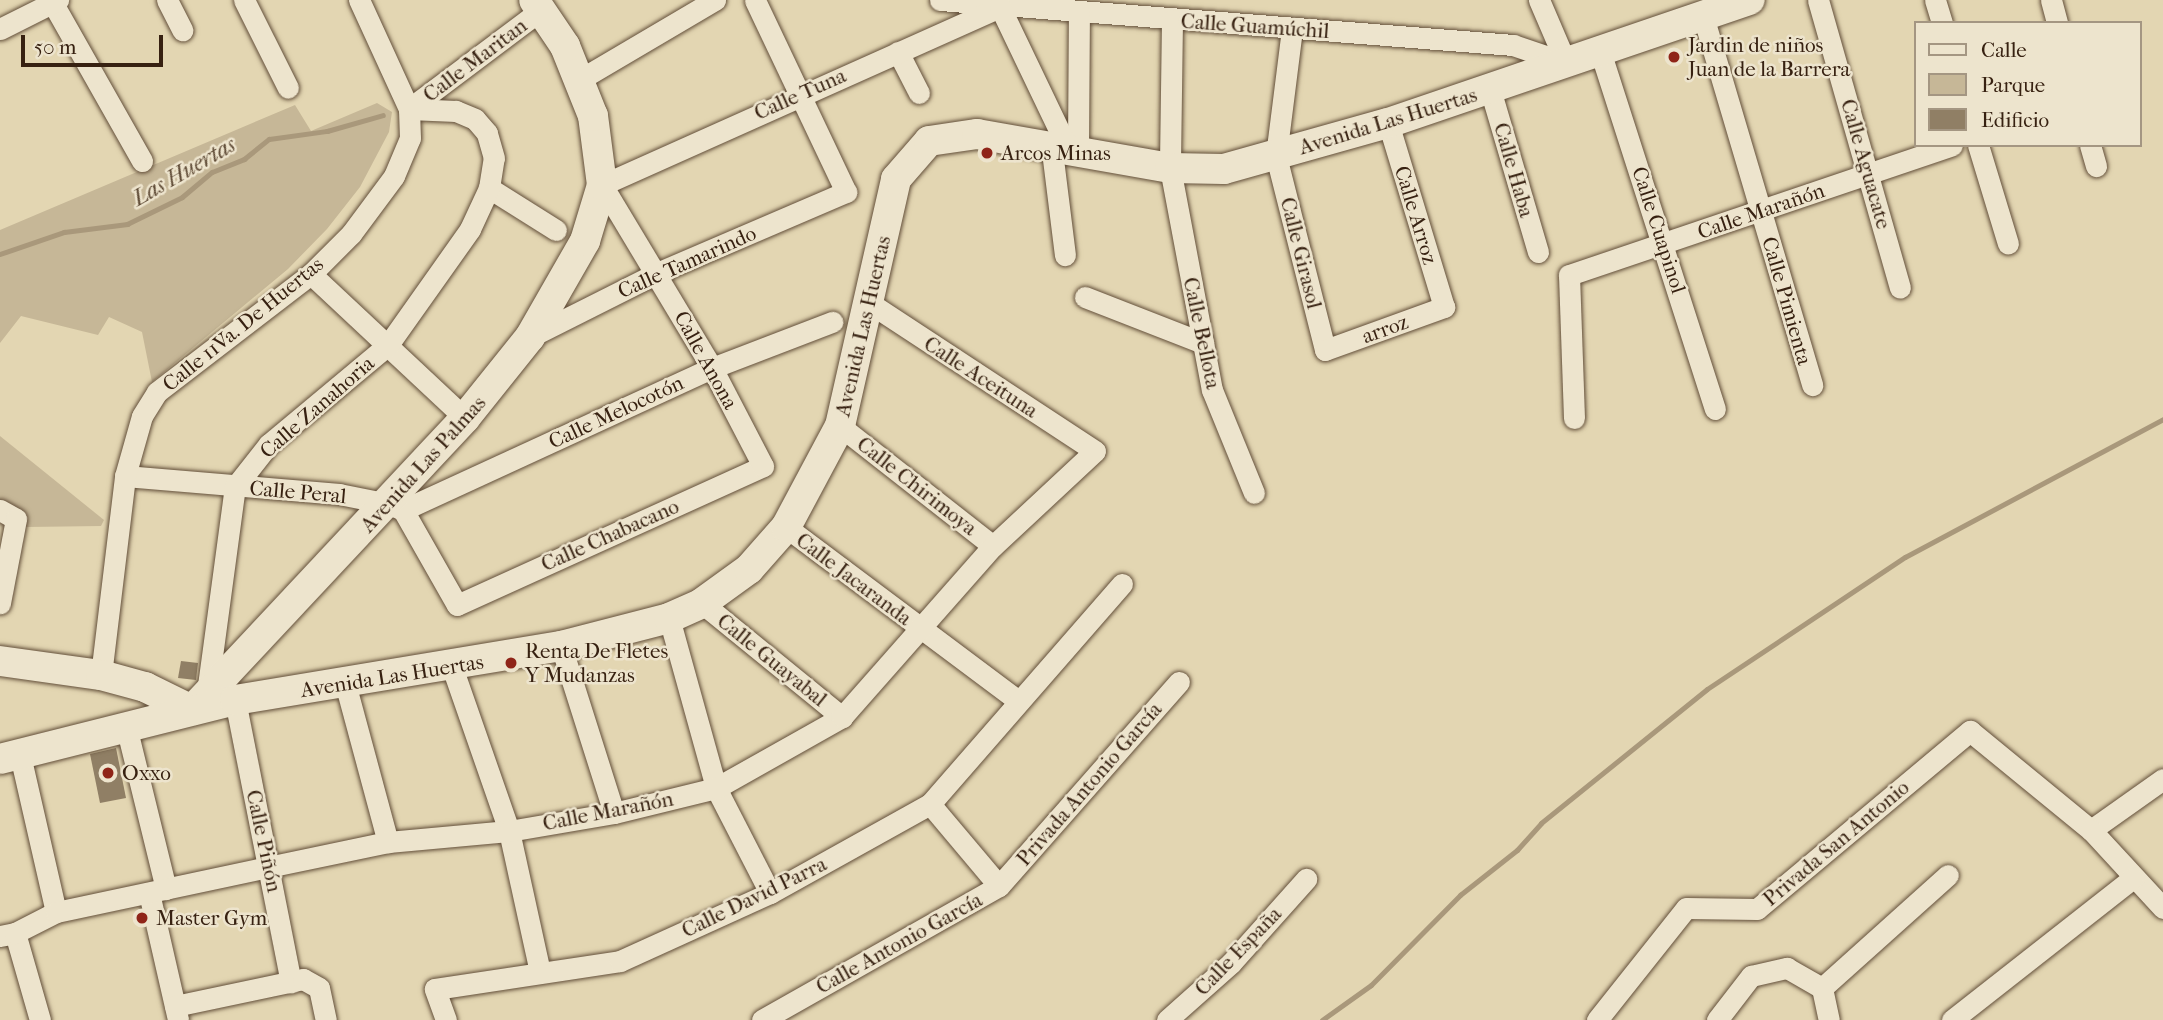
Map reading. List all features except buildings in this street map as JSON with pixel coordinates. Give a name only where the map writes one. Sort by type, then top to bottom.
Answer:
[{"type":"street","points":[[167,0],[182,30]]},
{"type":"street","points":[[244,0],[288,88]]},
{"type":"street","points":[[359,0],[410,109]]},
{"type":"street","points":[[579,80],[715,0]]},
{"type":"street","points":[[755,0],[801,93]]},
{"type":"street","name":"Calle Guamúchil","points":[[940,0],[1079,12],[1126,8],[1172,20],[1513,45],[1566,63]]},
{"type":"street","points":[[1538,0],[1566,63]]},
{"type":"street","name":"Avenida Las Huertas","points":[[212,701],[452,667],[561,646],[670,618],[702,603],[750,569],[786,527],[840,426],[895,179],[915,152],[929,141],[958,135],[1066,146],[1170,168],[1224,169],[1388,123],[1750,0]]},
{"type":"street","name":"Calle Aguacate","points":[[1818,0],[1870,172],[1900,288]]},
{"type":"street","points":[[1935,0],[1941,21]]},
{"type":"street","points":[[2051,0],[2056,21]]},
{"type":"street","points":[[0,29],[54,1],[142,161]]},
{"type":"street","name":"Calle Maritan","points":[[410,109],[538,5]]},
{"type":"street","name":"Avenida Las Palmas","points":[[212,701],[396,507],[530,337],[584,241],[602,186],[593,116],[579,80],[538,5]]},
{"type":"street","points":[[1000,7],[1066,146]]},
{"type":"street","name":"Calle Tuna","points":[[602,186],[801,93],[1000,7]]},
{"type":"street","points":[[1065,255],[1066,146],[1079,12]]},
{"type":"street","name":"Calle Pimienta","points":[[1703,16],[1812,385]]},
{"type":"street","name":"Calle Bellota","points":[[1172,20],[1170,168],[1212,390],[1254,493]]},
{"type":"street","points":[[1276,156],[1292,29]]},
{"type":"street","name":"Calle Cuapinol","points":[[1600,51],[1665,244],[1715,409]]},
{"type":"street","points":[[898,52],[919,93]]},
{"type":"street","name":"Calle Haba","points":[[1490,89],[1538,251]]},
{"type":"street","name":"Calle Tamarindo","points":[[530,337],[657,273],[846,192],[801,93]]},
{"type":"street","name":"Calle Zanahoria","points":[[235,486],[269,444],[387,345],[470,229],[489,188],[494,158],[487,133],[475,119],[456,111],[410,109]]},
{"type":"street","name":"Calle 11Va. De Huertas","points":[[101,675],[125,476],[138,425],[157,392],[311,274],[351,234],[394,176],[410,138],[410,109]]},
{"type":"street","name":"Calle Arroz","points":[[1388,123],[1444,307]]},
{"type":"street","name":"Calle Marañón","points":[[1574,418],[1569,275],[1946,147]]},
{"type":"street","points":[[1979,147],[2008,244]]},
{"type":"street","points":[[2091,147],[2096,166]]},
{"type":"street","name":"Calle Girasol","points":[[1276,156],[1325,350]]},
{"type":"street","name":"Calle Anona","points":[[602,186],[712,368],[763,466]]},
{"type":"street","points":[[489,188],[556,230]]},
{"type":"street","points":[[311,274],[465,418]]},
{"type":"street","points":[[1086,297],[1203,343]]},
{"type":"street","name":"Calle Aceituna","points":[[868,302],[1095,451]]},
{"type":"street","name":"arroz","points":[[1325,350],[1444,307]]},
{"type":"street","name":"Calle Melocotón","points":[[396,507],[712,368],[832,322]]},
{"type":"street","name":"Calle Chirimoya","points":[[840,426],[993,546]]},
{"type":"street","name":"Calle Marañón","points":[[7,935],[57,912],[388,842],[509,831],[614,813],[716,788],[842,717],[922,630],[993,546],[1095,451]]},
{"type":"street","name":"Calle Chabacano","points":[[396,507],[457,605],[763,466]]},
{"type":"street","name":"Calle Peral","points":[[125,476],[339,494],[396,507]]},
{"type":"street","points":[[212,701],[235,486]]},
{"type":"street","points":[[0,604],[8,515]]},
{"type":"street","name":"Calle Jacaranda","points":[[786,527],[1019,701]]},
{"type":"street","name":"Calle David Parra","points":[[446,1020],[435,989],[620,961],[770,893],[930,804],[1122,584]]},
{"type":"street","name":"Calle Guayabal","points":[[702,603],[842,717]]},
{"type":"street","points":[[670,618],[716,788],[770,893]]},
{"type":"street","points":[[561,646],[614,813]]},
{"type":"street","points":[[0,661],[101,675],[212,701]]},
{"type":"street","points":[[452,667],[509,831],[540,972]]},
{"type":"street","name":"Privada Antonio García","points":[[999,887],[1180,682]]},
{"type":"street","points":[[345,683],[388,842]]},
{"type":"street","points":[[57,912],[10,757],[212,701]]},
{"type":"street","name":"Calle Piñón","points":[[212,701],[268,867],[291,982]]},
{"type":"street","points":[[126,726],[177,1013],[291,982],[312,982],[319,988],[326,1020]]},
{"type":"street","name":"Privada San Antonio","points":[[1597,1020],[1686,908],[1757,909],[1970,731],[2091,830]]},
{"type":"street","points":[[2163,779],[2091,830],[2163,908]]},
{"type":"street","points":[[930,804],[999,887]]},
{"type":"street","points":[[1822,988],[1948,875]]},
{"type":"street","points":[[1952,1020],[2133,878]]},
{"type":"street","name":"Calle España","points":[[1167,1020],[1231,963],[1306,879]]},
{"type":"street","name":"Calle Antonio García","points":[[762,1020],[999,887]]},
{"type":"street","points":[[7,935],[40,1020]]},
{"type":"street","points":[[1717,1020],[1751,976],[1787,968],[1822,988],[1829,1020]]},
{"type":"green space","points":[[377,103],[392,112],[389,132],[360,187],[327,229],[288,269],[152,382],[142,332],[109,317],[98,335],[21,316],[0,343],[0,230],[295,105],[311,131]]},
{"type":"green space","points":[[0,436],[104,520],[101,526],[27,527],[0,510]]},
{"type":"waterway","name":"Las Huertas","points":[[0,254],[64,232],[127,224],[182,197],[212,172],[244,159],[269,139],[327,131],[383,115]]},
{"type":"waterway","points":[[1322,1020],[1371,985],[1460,895],[1517,850],[1541,823],[1707,689],[1905,557],[2163,419]]},
{"type":"place","name":"Jardin de niños Juan de la Barrera","points":[[1674,57]]},
{"type":"place","name":"Arcos Minas","points":[[987,153]]},
{"type":"place","name":"Renta De Fletes Y Mudanzas","points":[[511,663]]},
{"type":"place","name":"Oxxo","points":[[108,773]]},
{"type":"place","name":"Master Gym","points":[[142,918]]}]
